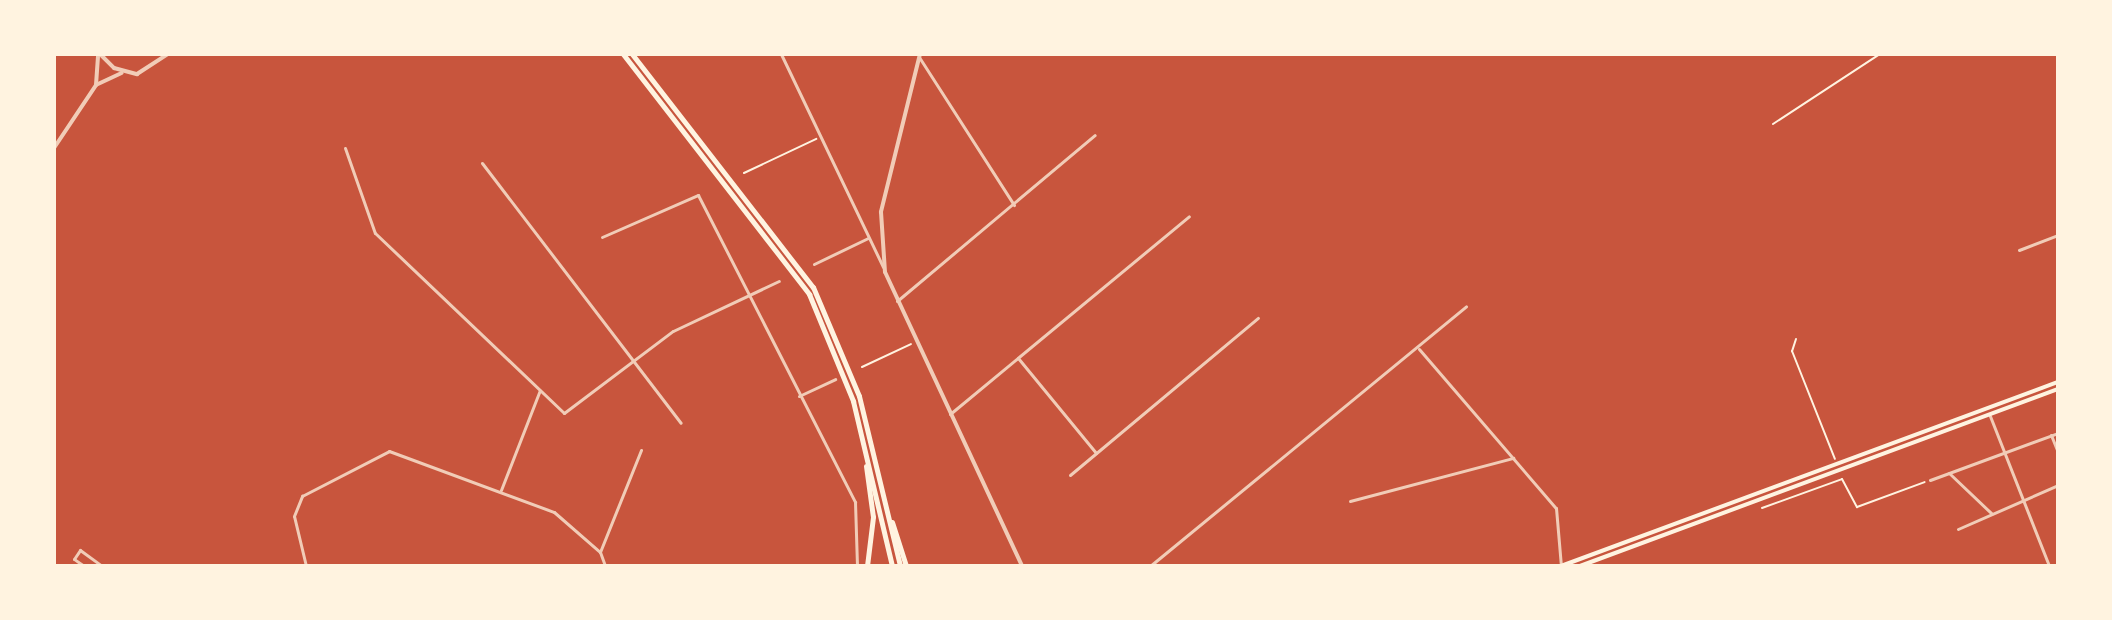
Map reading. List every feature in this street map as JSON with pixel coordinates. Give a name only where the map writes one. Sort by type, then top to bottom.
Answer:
[{"type":"highway","points":[[623,54],[809,294],[840,363],[892,566]]},
{"type":"highway","points":[[632,54],[813,287],[855,384],[903,566]]},
{"type":"highway","points":[[866,457],[873,517],[867,566]]},
{"type":"main road","points":[[1561,566],[2058,382]]},
{"type":"main road","points":[[1580,566],[2058,389]]},
{"type":"street","points":[[99,54],[125,73]]},
{"type":"street","points":[[54,148],[96,85],[99,54]]},
{"type":"street","points":[[96,85],[125,73],[147,71],[168,54]]},
{"type":"street","points":[[781,54],[1022,566]]},
{"type":"street","points":[[920,55],[1014,205]]},
{"type":"street","points":[[885,272],[881,212],[920,55]]},
{"type":"street","points":[[897,301],[1095,135]]},
{"type":"street","points":[[345,148],[375,233],[564,413],[673,331],[779,281]]},
{"type":"street","points":[[482,163],[681,423]]},
{"type":"street","points":[[602,237],[698,195],[746,296],[855,502],[857,566]]},
{"type":"street","points":[[950,414],[1189,216]]},
{"type":"street","points":[[2019,250],[2058,235]]},
{"type":"street","points":[[814,264],[869,238]]},
{"type":"street","points":[[1150,566],[1466,306]]},
{"type":"street","points":[[1070,475],[1258,318]]},
{"type":"street","points":[[1418,348],[1556,508],[1561,566]]},
{"type":"street","points":[[1018,358],[1096,453]]},
{"type":"street","points":[[799,396],[835,379]]},
{"type":"street","points":[[501,490],[540,390]]},
{"type":"street","points":[[1990,416],[2049,566]]},
{"type":"street","points":[[1930,480],[2058,433]]},
{"type":"street","points":[[2051,435],[2058,452]]},
{"type":"street","points":[[600,552],[641,450]]},
{"type":"street","points":[[306,566],[294,516],[302,496],[381,451],[501,490],[554,512],[600,552],[605,566]]},
{"type":"street","points":[[1350,501],[1513,458]]},
{"type":"street","points":[[1949,473],[1985,500],[1992,515]]},
{"type":"street","points":[[1958,529],[2058,485]]},
{"type":"street","points":[[84,566],[74,559],[80,550],[101,566]]},
{"type":"path","points":[[1773,124],[1880,54]]},
{"type":"path","points":[[744,173],[820,136]]},
{"type":"path","points":[[1796,339],[1792,351],[1837,464]]},
{"type":"path","points":[[862,367],[916,342]]},
{"type":"path","points":[[1762,508],[1842,479],[1857,507],[1930,480]]}]
